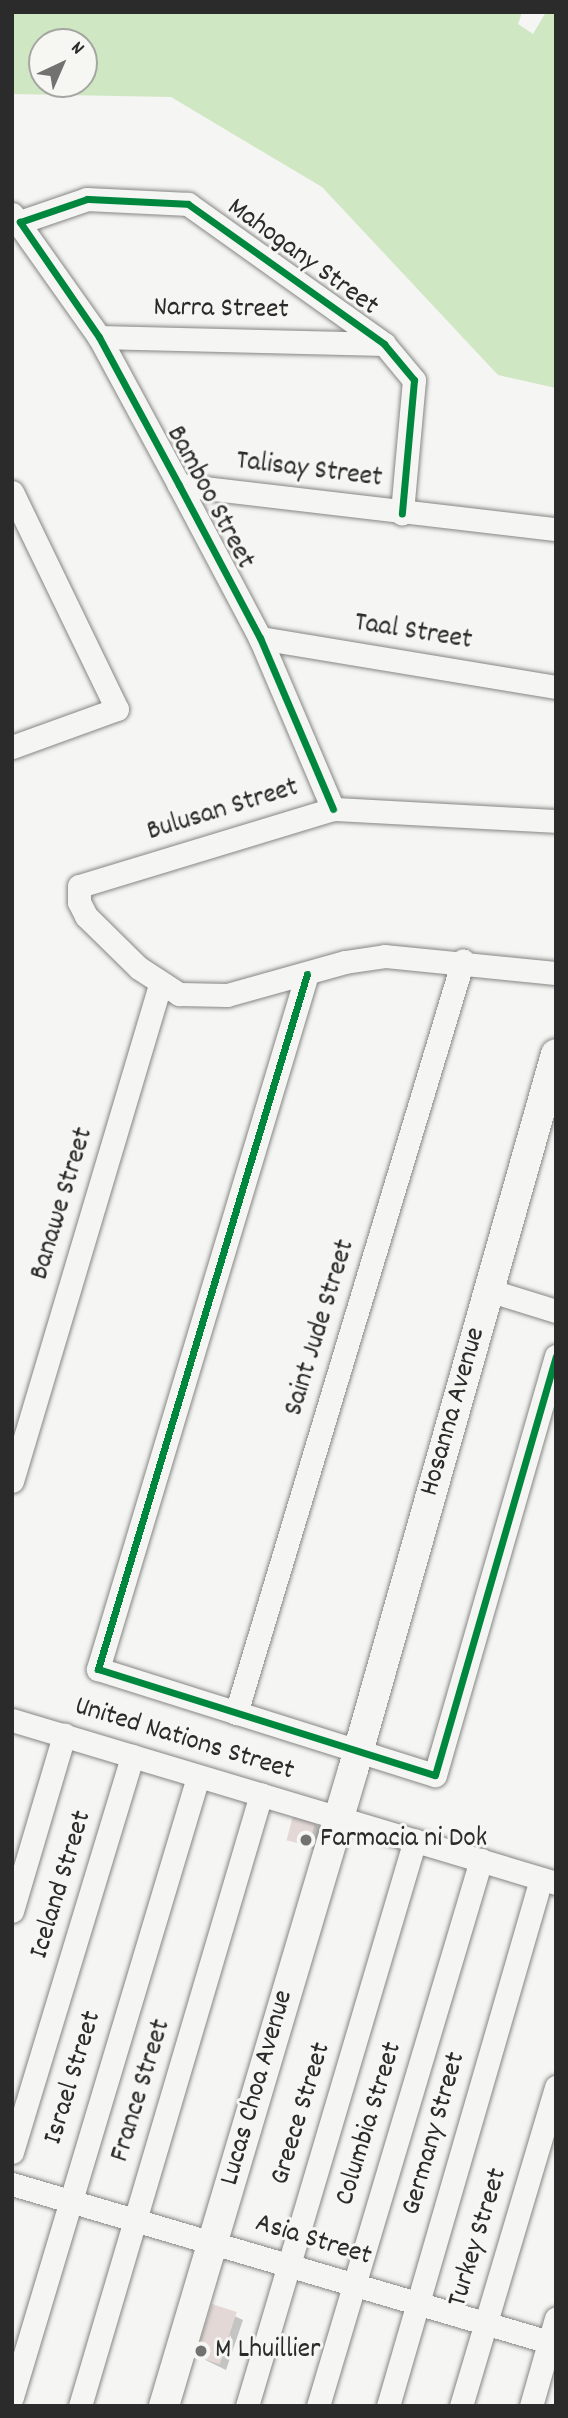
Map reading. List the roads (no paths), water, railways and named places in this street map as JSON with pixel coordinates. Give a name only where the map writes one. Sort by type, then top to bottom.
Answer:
[{"type":"main road","name":"Hosanna Avenue","points":[[355,1760],[556,1054]]},
{"type":"main road","name":"Lucas Choa Avenue","points":[[164,2406],[355,1760]]},
{"type":"street","name":"Mahogany Street","points":[[16,218],[87,199],[188,204],[384,344],[414,380],[402,513]]},
{"type":"street","name":"Bamboo Street","points":[[16,218],[99,337],[179,485],[260,638],[333,808]]},
{"type":"street","name":"Narra Street","points":[[99,337],[384,344]]},
{"type":"street","name":"Talisay Street","points":[[179,485],[556,529]]},
{"type":"street","points":[[12,492],[117,709],[12,747]]},
{"type":"street","name":"Taal Street","points":[[260,638],[556,687]]},
{"type":"street","name":"Bulusan Street","points":[[160,985],[86,916],[79,902],[79,886],[333,808],[556,821]]},
{"type":"street","points":[[160,985],[201,998],[385,956],[463,960],[556,973]]},
{"type":"street","name":"Saint Jude Street","points":[[236,1713],[463,960]]},
{"type":"street","points":[[307,974],[98,1669],[236,1713],[355,1760],[435,1775],[556,1356]]},
{"type":"street","name":"Banawe Street","points":[[12,1481],[160,985]]},
{"type":"street","points":[[488,1290],[556,1311]]},
{"type":"street","name":"United Nations Street","points":[[12,1720],[549,1881]]},
{"type":"street","points":[[12,1911],[64,1735]]},
{"type":"street","name":"Iceland Street","points":[[12,2152],[132,1756]]},
{"type":"street","name":"Israel Street","points":[[12,2397],[68,2200],[198,1777]]},
{"type":"street","name":"France Street","points":[[80,2406],[261,1794]]},
{"type":"street","name":"Greece Street","points":[[247,2406],[415,1840]]},
{"type":"street","name":"Columbia Street","points":[[318,2406],[481,1860]]},
{"type":"street","name":"Germany Street","points":[[388,2406],[416,2305],[549,1881]]},
{"type":"street","name":"Turkey Street","points":[[461,2406],[556,2087]]},
{"type":"street","name":"Asia Street","points":[[12,2184],[288,2263],[416,2305],[485,2322],[552,2343]]},
{"type":"street","points":[[531,2406],[552,2343],[556,2318]]},
{"type":"place","name":"Farmacia ni Dok","points":[[306,1840]]},
{"type":"place","name":"M Lhuillier","points":[[201,2351]]}]
